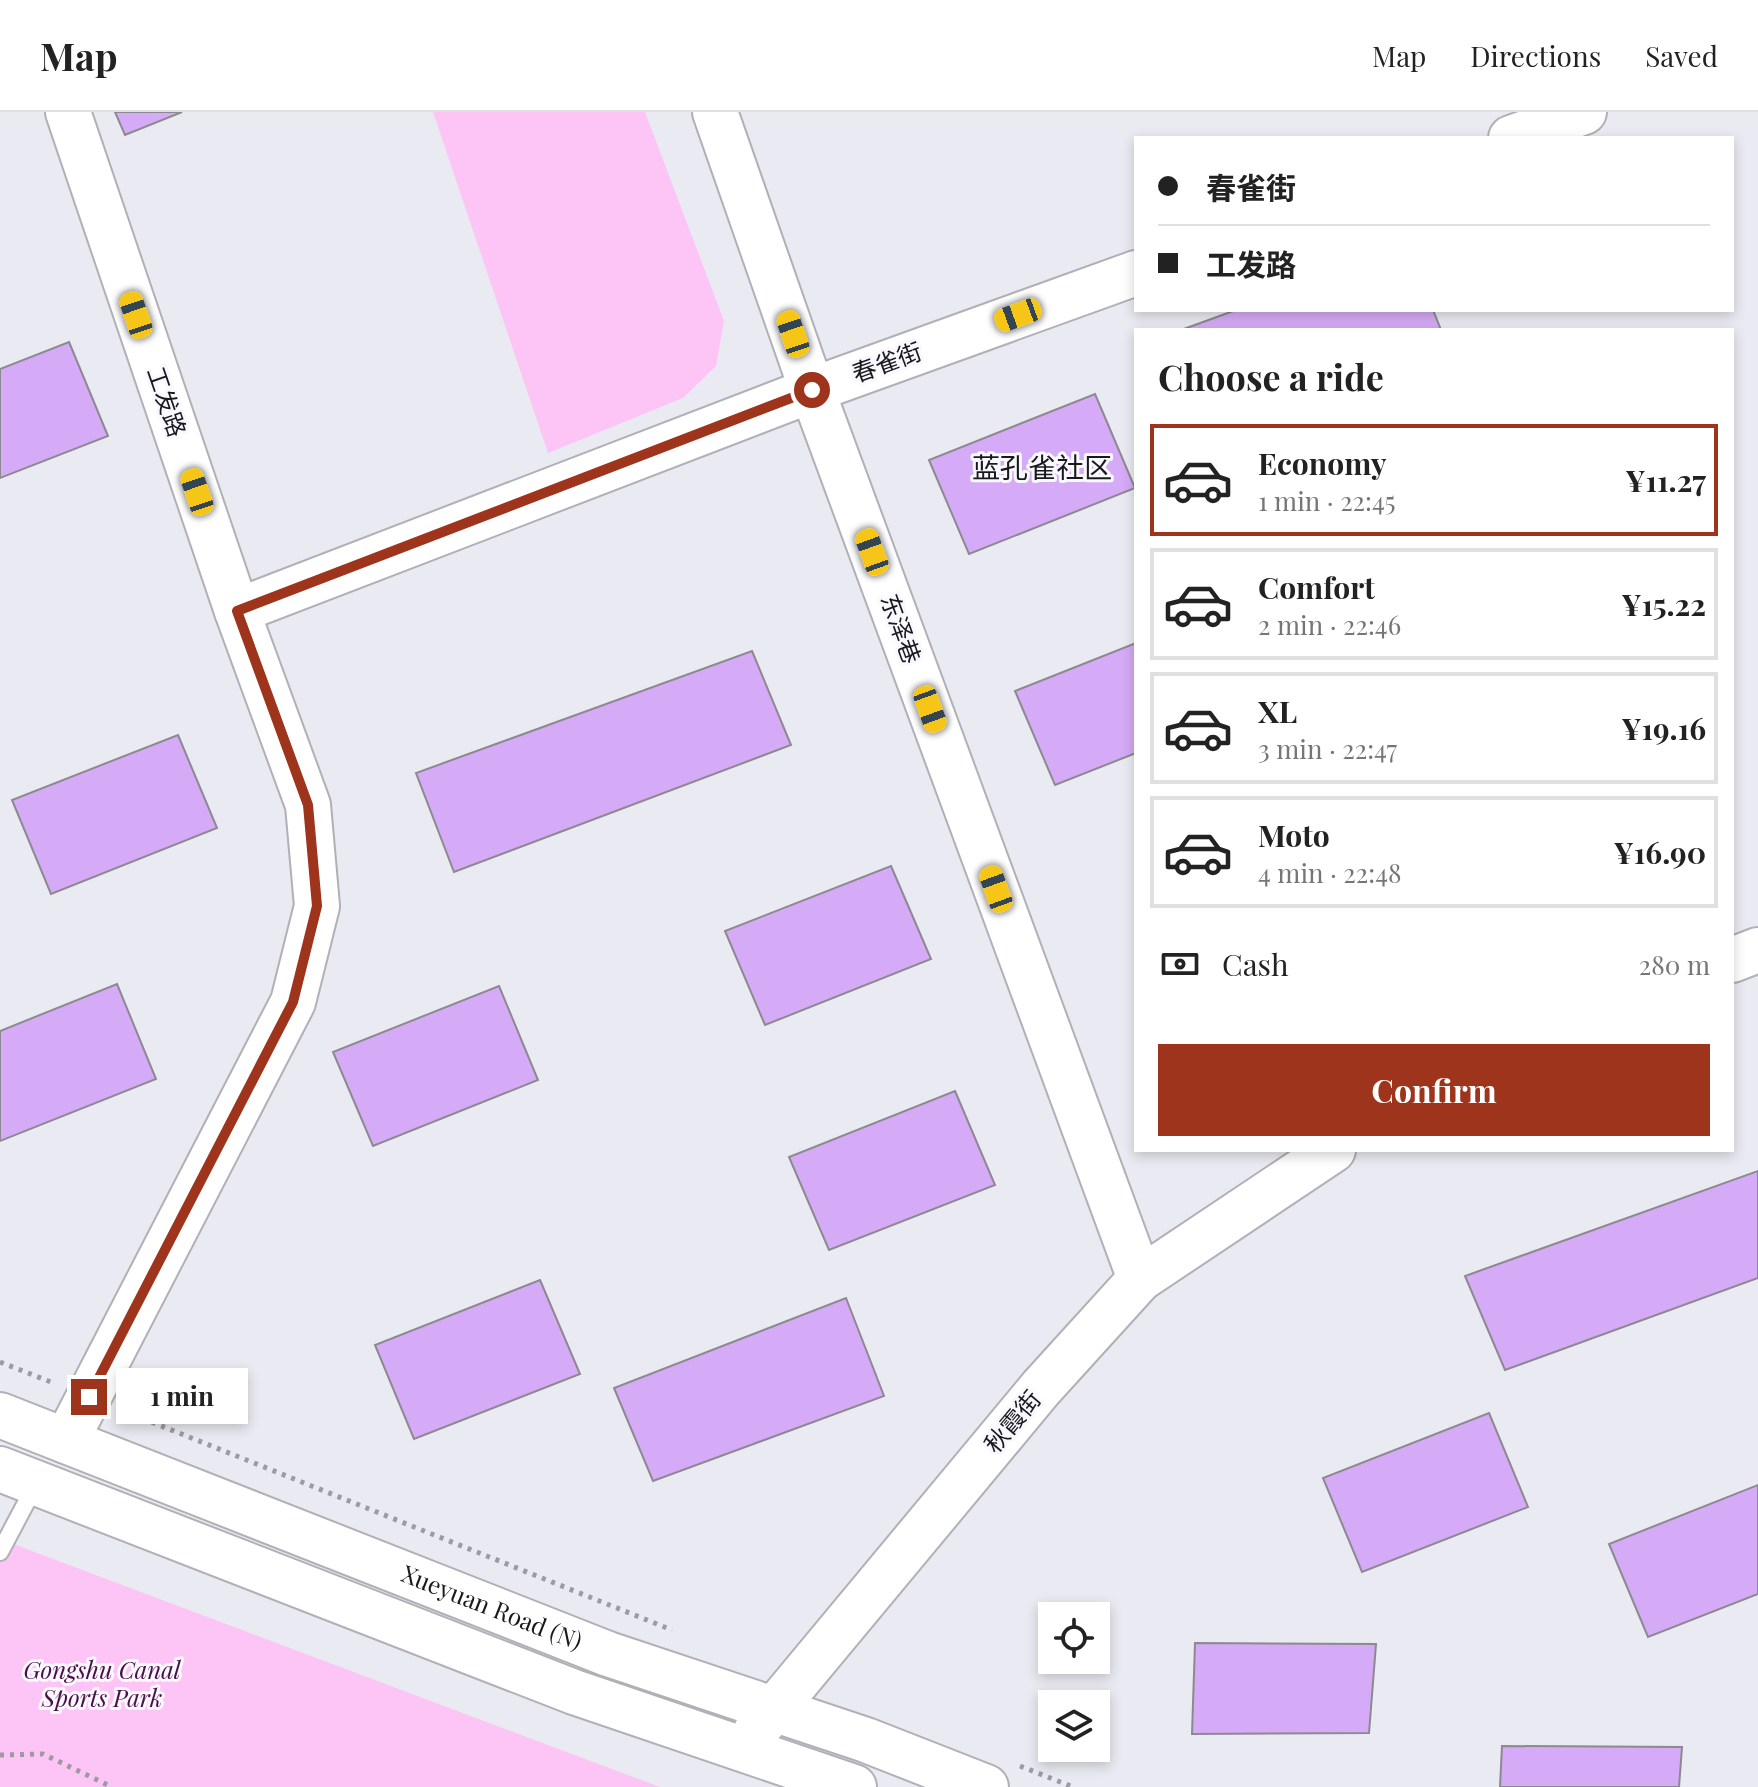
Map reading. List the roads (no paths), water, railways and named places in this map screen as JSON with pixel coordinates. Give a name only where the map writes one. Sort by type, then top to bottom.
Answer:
[{"type":"street","name":"工发路","points":[[66,1441],[293,1002],[317,906],[308,805],[237,611],[68,112]]},
{"type":"street","name":"东泽巷","points":[[715,112],[812,390],[1140,1279]]},
{"type":"street","points":[[1517,136],[1584,112]]},
{"type":"street","name":"春雀街","points":[[237,611],[812,390],[1134,274]]},
{"type":"street","points":[[1734,959],[1758,950]]},
{"type":"street","name":"秋霞街","points":[[741,1748],[1041,1388],[1140,1279],[1330,1152]]},
{"type":"street","name":"Xueyuan Road (N)","points":[[0,1415],[608,1654],[866,1740],[1001,1776]]},
{"type":"street","name":"Xueyuan Road (N)","points":[[18,1476],[574,1692],[854,1787]]},
{"type":"lane","points":[[0,1552],[18,1476]]},
{"type":"district","name":"蓝孔雀社区","points":[[1042,468]]},
{"type":"park label","name":"Gongshu Canal Sports Park","points":[[102,1685]]}]
